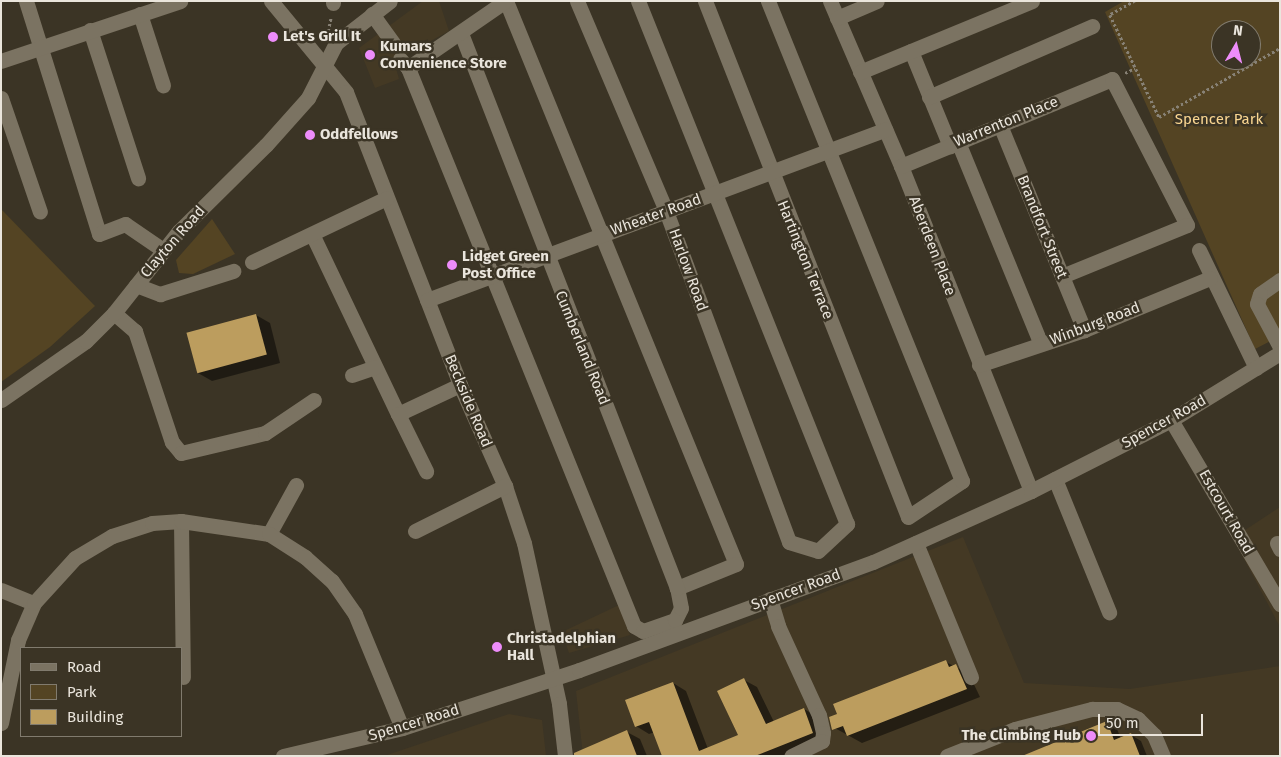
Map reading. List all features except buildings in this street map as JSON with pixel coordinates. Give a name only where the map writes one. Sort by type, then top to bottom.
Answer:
[{"type":"street","points":[[26,1],[99,234],[125,224],[163,250]]},
{"type":"street","points":[[1,62],[90,30],[180,1]]},
{"type":"street","name":"Beckside Road","points":[[271,1],[346,92],[460,385],[505,486],[524,543],[552,677],[565,756]]},
{"type":"street","name":"Clayton Road","points":[[1,400],[86,341],[114,313],[163,250],[308,98],[324,63],[336,43],[390,1]]},
{"type":"street","points":[[492,275],[404,64],[461,33],[506,1],[736,564],[677,588]]},
{"type":"street","name":"Harlow Road","points":[[577,1],[666,211],[789,542],[818,551],[847,524],[715,193]]},
{"type":"street","points":[[638,1],[715,193]]},
{"type":"street","name":"Hartington Terrace","points":[[705,1],[770,172],[908,517],[962,481],[829,150]]},
{"type":"street","points":[[768,1],[829,150]]},
{"type":"street","name":"Aberdeen Place","points":[[830,1],[900,166],[1031,491]]},
{"type":"street","points":[[837,18],[878,1]]},
{"type":"street","points":[[860,72],[1032,1]]},
{"type":"street","points":[[140,14],[163,85]]},
{"type":"street","points":[[372,14],[393,43]]},
{"type":"street","points":[[930,96],[1092,26]]},
{"type":"street","points":[[90,30],[138,178]]},
{"type":"street","name":"Cumberland Road","points":[[461,33],[546,256],[677,588],[681,608],[675,620],[644,631],[634,626],[492,275]]},
{"type":"street","points":[[911,51],[930,96],[954,144],[1041,344]]},
{"type":"street","name":"Warrenton Place","points":[[900,166],[1112,79],[1186,225],[1062,276]]},
{"type":"street","points":[[1,98],[40,212]]},
{"type":"street","name":"Brandfort Street","points":[[1000,125],[1084,330]]},
{"type":"street","name":"Wheater Road","points":[[427,300],[884,130]]},
{"type":"street","points":[[252,262],[312,236],[387,198]]},
{"type":"street","points":[[312,236],[426,471]]},
{"type":"street","points":[[1199,250],[1210,278],[1256,368]]},
{"type":"street","points":[[136,285],[160,294],[233,271]]},
{"type":"street","name":"Winburg Road","points":[[979,365],[1084,330],[1210,278]]},
{"type":"street","points":[[1278,356],[1257,304],[1260,294],[1280,280]]},
{"type":"street","points":[[114,313],[134,331],[172,442],[181,454],[265,433],[314,400]]},
{"type":"street","name":"Spencer Road","points":[[283,756],[402,728],[552,677],[579,670],[916,543],[1031,491],[1171,420],[1278,356]]},
{"type":"street","points":[[352,374],[374,367]]},
{"type":"street","points":[[398,414],[460,385]]},
{"type":"street","name":"Estcourt Road","points":[[1171,420],[1280,604]]},
{"type":"street","points":[[1055,479],[1109,612]]},
{"type":"street","points":[[269,534],[296,485]]},
{"type":"street","points":[[415,531],[505,486]]},
{"type":"street","points":[[181,521],[183,677]]},
{"type":"street","points":[[1,723],[18,640],[34,603],[74,558],[112,536],[152,523],[181,521],[269,534],[305,557],[332,581],[355,614],[402,728]]},
{"type":"street","points":[[916,543],[971,677]]},
{"type":"street","points":[[1,590],[34,603]]},
{"type":"street","points":[[770,599],[778,626],[819,715],[823,733],[822,741],[792,756]]},
{"type":"street","points":[[947,756],[1015,729],[1092,709],[1118,709],[1138,718],[1154,735],[1163,756]]},
{"type":"path","points":[[1135,1],[1110,15],[1158,117],[1280,48]]},
{"type":"shaded area","points":[[423,1],[439,1],[449,31],[394,61],[399,79],[375,88],[359,48]]},
{"type":"shaded area","points":[[1280,507],[1280,627],[1233,538]]},
{"type":"shaded area","points":[[963,537],[1024,683],[1130,689],[1280,666],[1280,756],[583,756],[576,691]]},
{"type":"shaded area","points":[[619,605],[630,635],[569,653],[562,632]]},
{"type":"shaded area","points":[[509,714],[542,720],[546,756],[384,756]]},
{"type":"green space","name":"Spencer Park","points":[[1124,1],[1280,1],[1280,336],[1255,349],[1105,12]]},
{"type":"green space","points":[[1,209],[95,306],[50,347],[1,382]]},
{"type":"green space","points":[[212,219],[235,254],[193,274],[179,273],[176,260]]},
{"type":"place","name":"Let's Grill It","points":[[273,37]]},
{"type":"place","name":"Kumars Convenience Store","points":[[370,55]]},
{"type":"place","name":"Oddfellows","points":[[310,135]]},
{"type":"place","name":"Lidget Green Post Office","points":[[452,265]]},
{"type":"place","name":"Christadelphian Hall","points":[[497,647]]},
{"type":"place","name":"The Climbing Hub","points":[[1091,736]]}]
